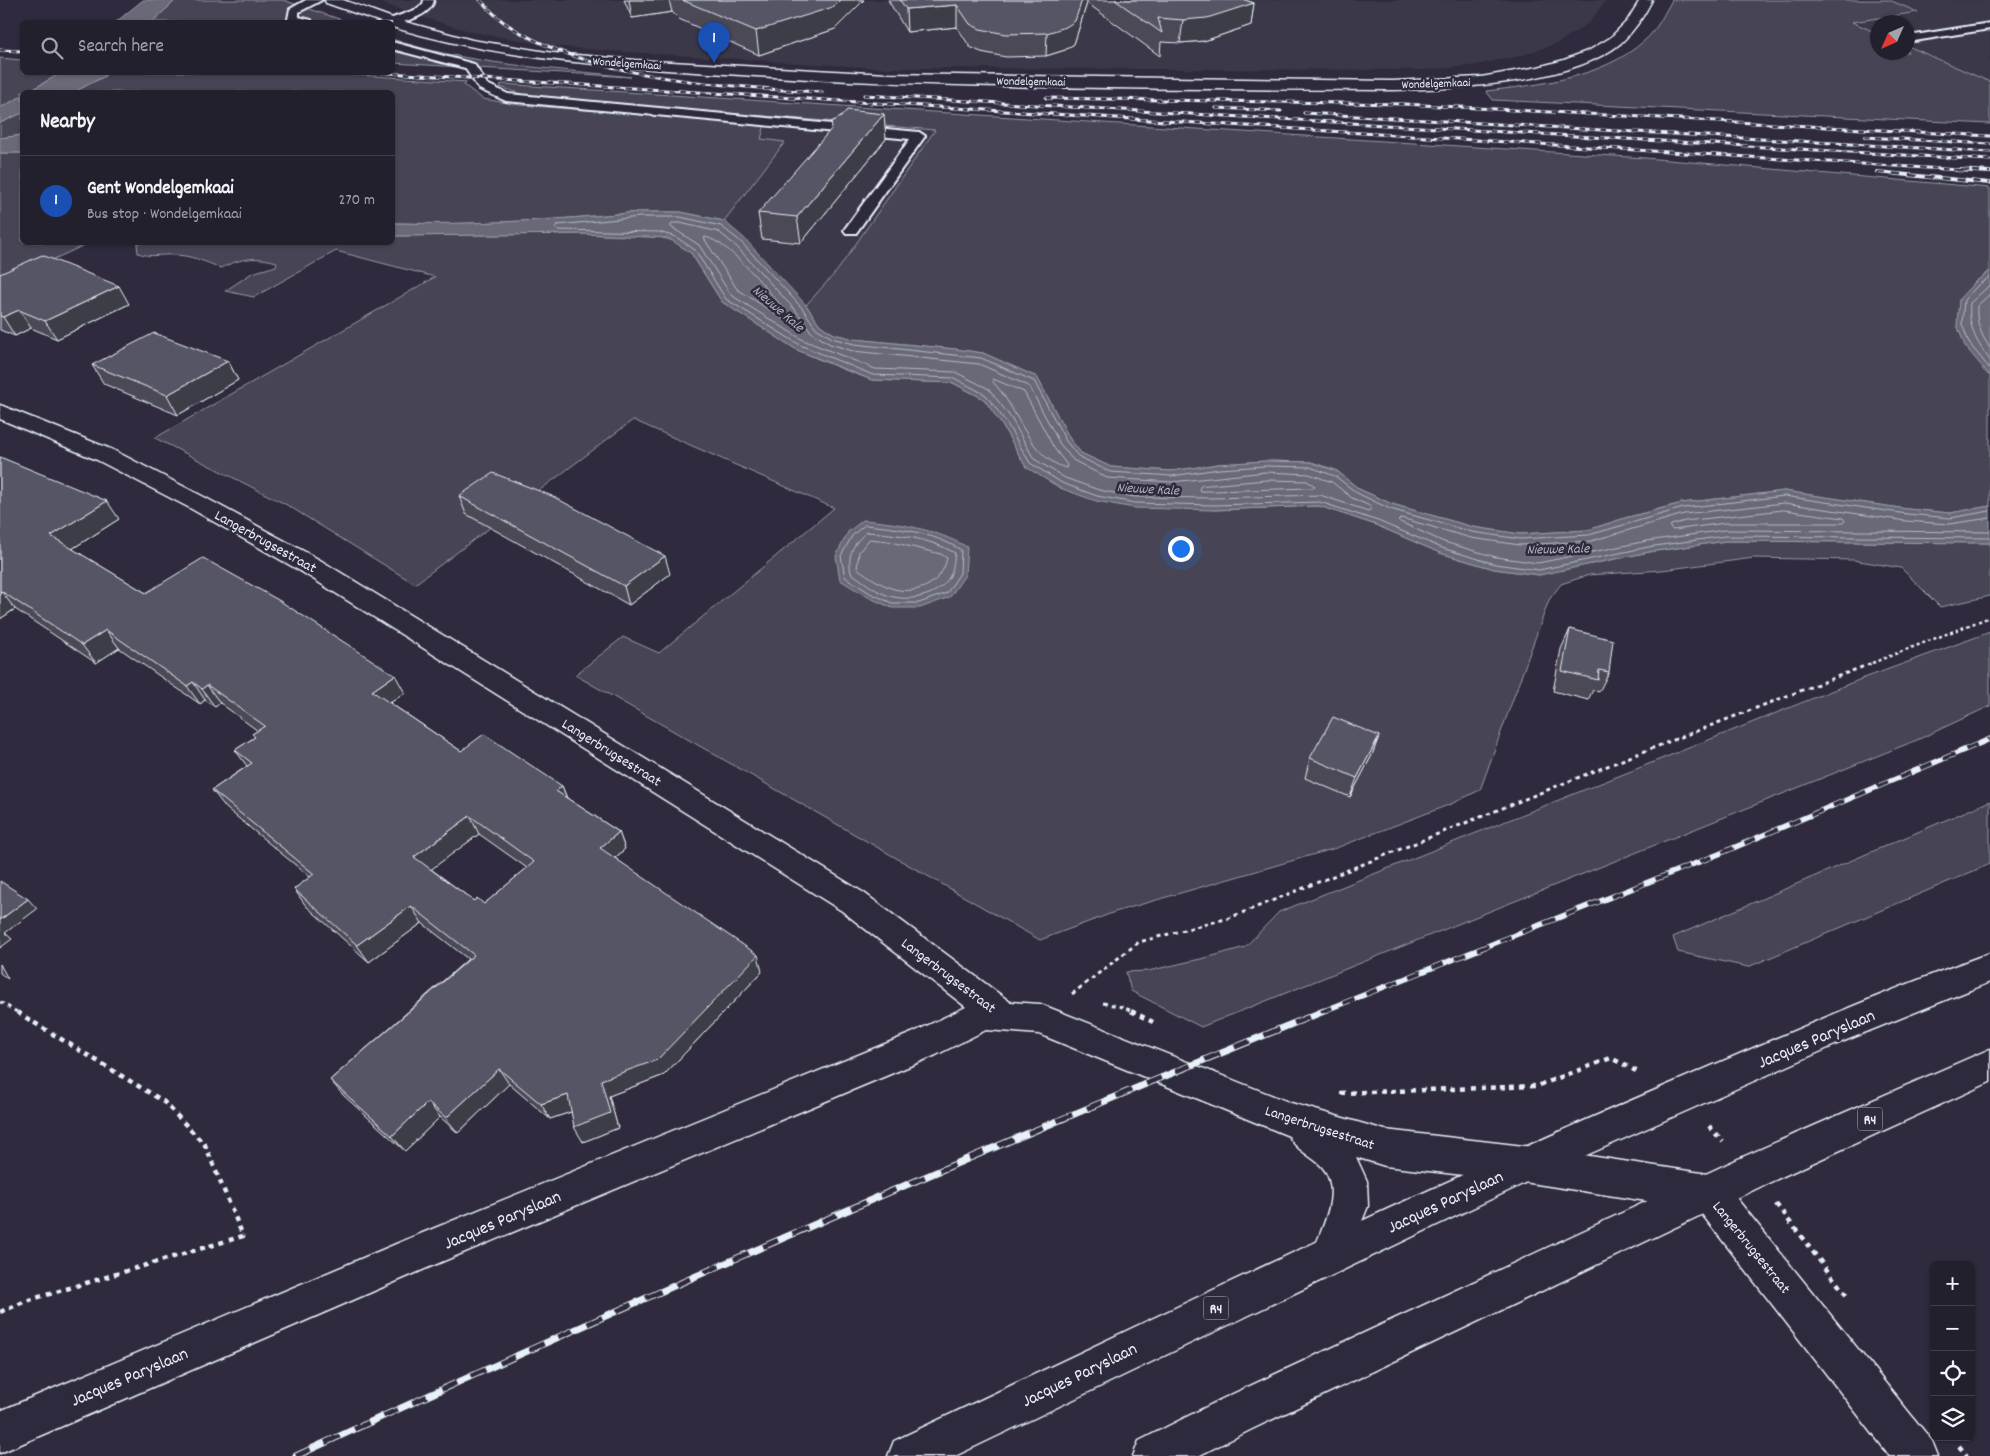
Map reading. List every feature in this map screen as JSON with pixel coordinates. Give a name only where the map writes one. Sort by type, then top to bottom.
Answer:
[{"type":"main road","name":"Wondelgemkaai","points":[[331,0],[386,20]]},
{"type":"main road","name":"Wondelgemkaai","points":[[395,23],[445,39],[508,52],[561,59],[644,65],[911,79],[1376,85],[1474,82],[1540,71],[1570,63],[1593,54],[1612,43],[1635,21],[1646,0]]},
{"type":"main road","name":"Langerbrugsestraat","points":[[0,410],[105,456],[196,502],[310,566],[853,902],[1023,1018],[1291,1120],[1385,1148],[1524,1164],[1708,1192],[1917,1456]]},
{"type":"main road","name":"Jacques Paryslaan","points":[[909,1456],[1524,1164],[1832,1030],[1990,967]]},
{"type":"main road","name":"Jacques Paryslaan","points":[[0,1432],[421,1252],[924,1044],[983,1015],[1023,1018]]},
{"type":"main road","name":"R4","points":[[1154,1456],[1246,1410],[1750,1172],[1990,1066]]},
{"type":"main road","points":[[1291,1120],[1334,1153],[1349,1181],[1349,1206],[1331,1254]]},
{"type":"lane","points":[[298,20],[293,19],[294,11],[304,4],[317,0]]},
{"type":"lane","points":[[395,21],[419,12],[428,5],[429,0]]},
{"type":"lane","points":[[1915,38],[1988,27]]},
{"type":"lane","points":[[395,46],[470,66],[478,83],[484,89],[506,97],[919,136],[851,230]]},
{"type":"path","points":[[1023,1018],[1138,942],[1229,918],[1627,758],[1990,616]]},
{"type":"path","points":[[0,1002],[163,1100],[205,1145],[242,1236],[26,1301],[0,1312]]},
{"type":"path","points":[[1099,1002],[1123,1007],[1155,1023]]},
{"type":"path","points":[[1334,1093],[1537,1086],[1611,1058],[1683,1096],[1750,1172],[1816,1255]]},
{"type":"shaded area","points":[[176,0],[283,0],[342,20],[154,20]]},
{"type":"shaded area","points":[[375,0],[1606,0],[1589,23],[1558,43],[1520,56],[1471,66],[1426,70],[879,68],[610,51],[552,46],[472,32],[414,15]]},
{"type":"shaded area","points":[[1672,0],[1889,0],[1918,12],[1898,15],[1870,15],[1870,19],[1852,22],[1870,30],[1870,60],[1915,60],[1915,49],[1990,82],[1990,124],[1493,100],[1486,91],[1569,78],[1609,64],[1628,54],[1649,37]]},
{"type":"shaded area","points":[[1889,0],[1990,0],[1990,82],[1915,49],[1915,15],[1895,15],[1917,12]]},
{"type":"shaded area","points":[[1870,18],[1870,30],[1851,21]]},
{"type":"shaded area","points":[[395,40],[421,48],[480,60],[631,77],[395,63]]},
{"type":"shaded area","points":[[0,58],[20,60],[20,75],[58,75],[31,90],[20,90],[20,97],[0,108]]},
{"type":"shaded area","points":[[358,75],[467,82],[464,85],[483,99],[520,105],[765,124],[761,139],[785,142],[724,221],[681,212],[639,212],[548,220],[450,224],[395,223],[395,90],[78,90],[105,76]]},
{"type":"shaded area","points":[[501,84],[1645,158],[1990,188],[1990,271],[1975,282],[1983,370],[1990,376],[1990,506],[1950,513],[1907,509],[1784,491],[1682,503],[1588,530],[1520,534],[1473,527],[1392,504],[1359,489],[1336,470],[1311,462],[1266,461],[1218,464],[1172,471],[1111,467],[1081,453],[1070,439],[1037,377],[983,353],[854,339],[834,334],[820,325],[806,305],[837,271],[935,130],[532,97],[500,87]]},
{"type":"shaded area","points":[[20,114],[20,135],[0,138],[0,123]]},
{"type":"shaded area","points":[[770,116],[935,130],[837,271],[806,305],[744,238],[724,221],[785,143],[761,139],[765,124]]},
{"type":"shaded area","points":[[0,153],[20,153],[20,245],[85,245],[0,284]]},
{"type":"shaded area","points":[[584,234],[659,237],[674,241],[691,253],[722,302],[797,350],[872,380],[953,383],[984,399],[1002,425],[1026,467],[1213,510],[1319,506],[1376,525],[1440,553],[1494,569],[1539,575],[1649,552],[1726,541],[1990,543],[1990,596],[1940,607],[1901,568],[1853,560],[1754,558],[1662,570],[1589,575],[1561,584],[1549,600],[1480,790],[1451,804],[1336,848],[1115,912],[1040,940],[575,675],[623,637],[659,653],[834,508],[633,420],[415,584],[287,505],[155,438],[435,277],[336,251],[254,297],[225,291],[252,273],[276,266],[277,262],[248,259],[221,268],[186,256],[156,256],[138,253],[137,245],[395,245],[395,236]]},
{"type":"shaded area","points":[[1990,632],[1990,706],[1917,740],[1201,1027],[1131,991],[1126,972],[1148,971],[1245,947],[1279,912],[1856,681]]},
{"type":"shaded area","points":[[1990,801],[1990,864],[1748,967],[1678,952],[1673,937]]},
{"type":"water","points":[[143,0],[176,0],[154,20],[118,20]]},
{"type":"water","points":[[58,75],[105,75],[78,90],[31,90]]},
{"type":"water","points":[[20,97],[20,114],[0,123],[0,108]]},
{"type":"water","points":[[20,135],[20,153],[0,153],[0,138]]},
{"type":"water","name":"Nieuwe Kale","points":[[639,212],[681,212],[724,221],[744,238],[806,305],[820,325],[834,334],[854,339],[983,353],[1037,377],[1070,439],[1081,453],[1111,467],[1172,471],[1218,464],[1266,461],[1311,462],[1338,472],[1359,489],[1392,504],[1473,527],[1520,534],[1588,530],[1682,503],[1784,491],[1907,509],[1950,513],[1990,506],[1990,543],[1726,541],[1649,552],[1539,575],[1494,569],[1440,553],[1376,525],[1319,506],[1213,510],[1134,508],[1096,501],[1060,488],[1026,467],[1002,425],[984,399],[953,383],[872,380],[797,350],[722,302],[691,253],[668,238],[584,234],[395,236],[395,223],[516,221]]},
{"type":"water","points":[[1990,271],[1990,376],[1965,346],[1957,325],[1959,299],[1975,282]]},
{"type":"water","points":[[863,520],[930,531],[967,547],[965,575],[950,597],[920,608],[892,608],[868,597],[840,580],[836,556],[848,532]]},
{"type":"building","points":[[682,0],[840,0],[833,7],[756,31]]},
{"type":"building","points":[[900,0],[1082,0],[1075,21],[1066,27],[1047,33],[1006,34],[980,29],[970,24],[957,5],[906,9]]},
{"type":"building","points":[[1115,0],[1245,0],[1254,3],[1207,18],[1183,20],[1158,18],[1162,33]]},
{"type":"building","points":[[847,110],[884,114],[797,217],[758,213],[832,128],[831,122],[841,117]]},
{"type":"building","points":[[42,255],[119,286],[45,321],[19,310],[3,317],[0,316],[0,274]]},
{"type":"building","points":[[154,333],[228,361],[167,395],[92,365]]},
{"type":"building","points":[[0,457],[107,501],[51,536],[146,593],[203,558],[280,601],[395,675],[372,691],[461,751],[484,734],[562,786],[556,791],[619,832],[600,848],[758,955],[657,1060],[601,1080],[610,1113],[574,1127],[568,1095],[541,1104],[499,1069],[446,1118],[428,1102],[392,1136],[330,1080],[474,955],[411,906],[357,945],[294,889],[314,874],[212,790],[252,763],[235,750],[255,737],[252,734],[265,726],[207,685],[202,689],[193,682],[187,686],[106,630],[82,645],[0,592]],"holes":[[[470,816],[534,862],[484,904],[477,898],[474,901],[414,857]]]},
{"type":"building","points":[[493,473],[552,496],[665,556],[624,586],[459,496]]},
{"type":"building","points":[[1570,629],[1613,640],[1609,672],[1599,670],[1598,680],[1562,671]]},
{"type":"building","points":[[1333,717],[1379,736],[1357,778],[1310,758]]},
{"type":"building","points":[[0,881],[28,899],[0,920]]},
{"type":"railway","points":[[480,0],[502,21],[534,40],[599,64],[670,78],[772,89]]},
{"type":"railway","points":[[0,50],[20,51]]},
{"type":"railway","points":[[395,73],[1976,171]]},
{"type":"railway","points":[[764,89],[822,92]]},
{"type":"railway","points":[[864,95],[1990,160]]},
{"type":"railway","points":[[1046,98],[1404,104],[1990,136]]},
{"type":"railway","points":[[1216,108],[1281,111]]},
{"type":"railway","points":[[1304,113],[1990,152]]},
{"type":"railway","points":[[1865,137],[1990,144]]},
{"type":"railway","points":[[1956,170],[1990,172]]},
{"type":"railway","points":[[1877,172],[1990,183]]},
{"type":"railway","points":[[1321,1012],[1719,854],[1990,739]]},
{"type":"railway","points":[[296,1456],[551,1340],[936,1172],[1324,1011]]},
{"type":"place","name":"Gent Wondelgemkaai","points":[[714,63]]}]
